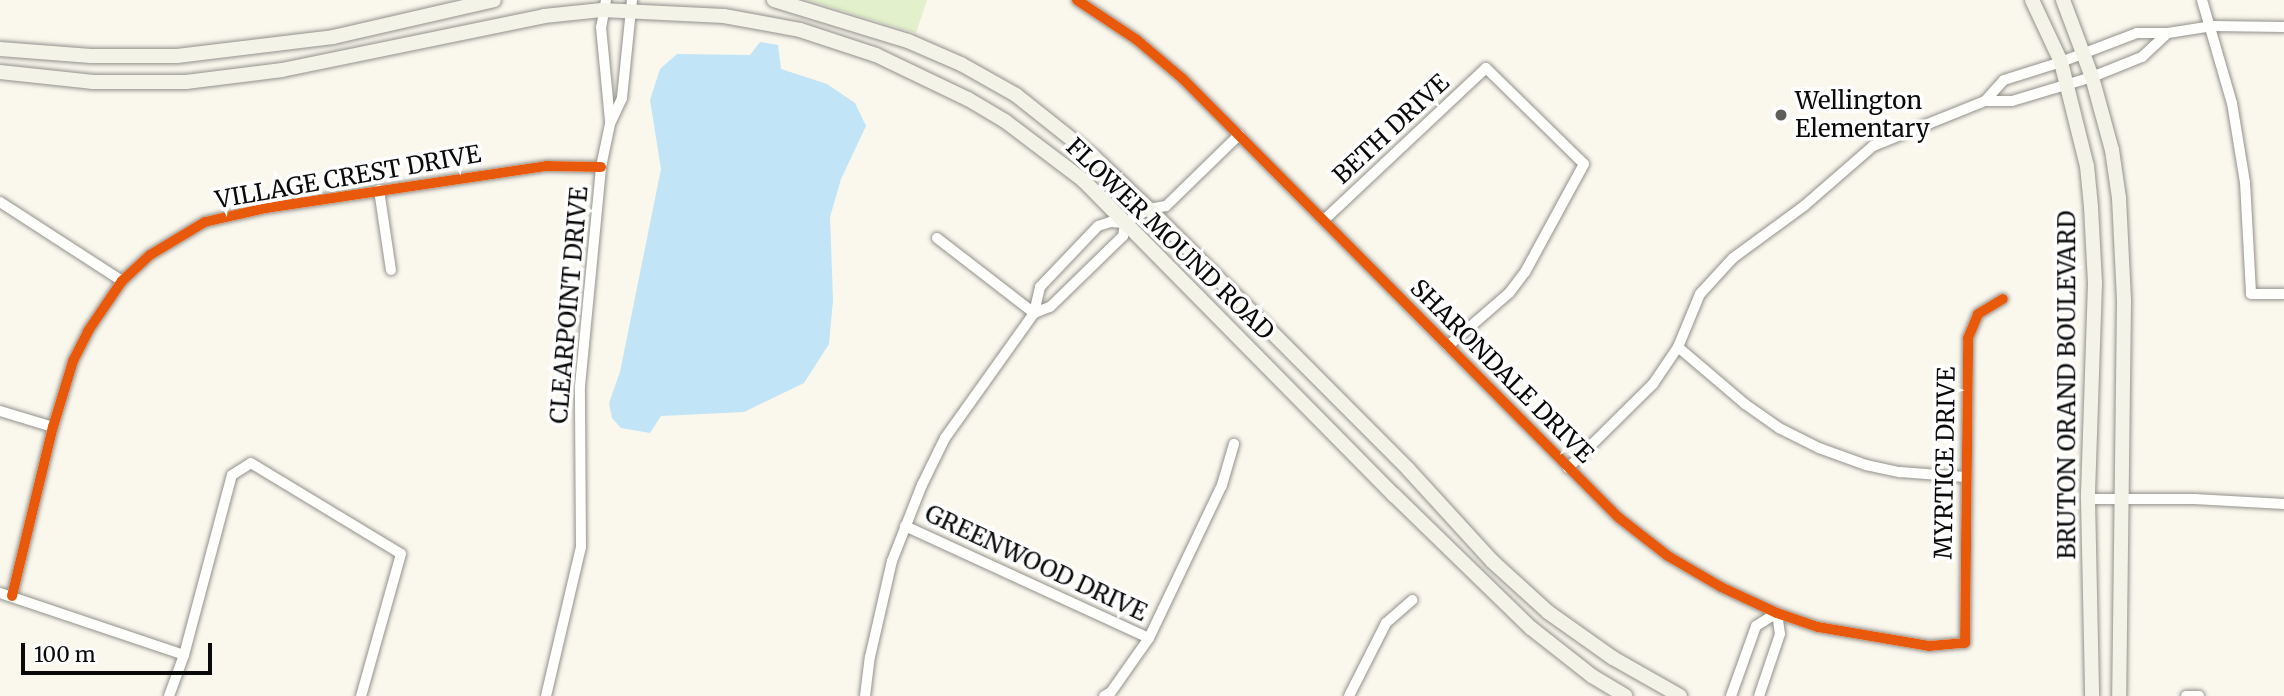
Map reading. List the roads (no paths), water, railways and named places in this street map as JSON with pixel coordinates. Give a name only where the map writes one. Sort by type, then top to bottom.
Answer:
[{"type":"main road","points":[[0,49],[91,56],[177,56],[333,37],[494,0]]},
{"type":"main road","name":"FLOWER MOUND ROAD","points":[[774,0],[908,41],[961,64],[1016,95],[1094,157],[1149,209],[1408,469],[1492,561],[1548,612],[1613,658],[1680,696]]},
{"type":"main road","name":"BRUTON ORAND BOULEVARD","points":[[2032,0],[2061,62],[2087,166],[2095,259],[2088,499],[2092,696]]},
{"type":"main road","points":[[2063,0],[2085,53],[2112,150],[2123,251],[2119,696]]},
{"type":"main road","name":"FLOWER MOUND ROAD","points":[[0,72],[93,82],[186,82],[282,70],[604,5],[632,5],[724,16],[800,30],[876,55],[949,89],[1005,121],[1083,180],[1394,495],[1531,628],[1592,676],[1625,696]]},
{"type":"street","name":"SHARONDALE DRIVE","points":[[1077,0],[1137,40],[1240,135],[1568,468],[1618,517],[1668,556],[1721,587],[1777,613],[1818,627],[1929,646],[1965,643]]},
{"type":"street","points":[[2202,0],[2212,26],[2232,103],[2245,182],[2251,294],[2284,294]]},
{"type":"street","name":"CLEARPOINT DRIVE","points":[[604,5],[611,124]]},
{"type":"street","name":"CLEARPOINT DRIVE","points":[[546,696],[581,547],[578,414],[601,167],[611,124],[622,98],[632,5]]},
{"type":"street","points":[[1985,101],[2004,80],[2137,33],[2168,33],[2212,26],[2284,27]]},
{"type":"street","points":[[1568,468],[1653,384],[1678,347],[1700,294],[1733,258],[1804,206],[1863,154],[1902,131],[1985,101],[2012,101],[2092,77],[2142,57],[2168,33]]},
{"type":"street","name":"BETH DRIVE","points":[[1324,220],[1486,68],[1584,164],[1525,272],[1509,293],[1448,346]]},
{"type":"street","points":[[865,696],[870,657],[892,561],[905,526],[945,438],[1034,313],[1040,287],[1098,226],[1110,222],[1125,223],[1149,209],[1166,206],[1240,135]]},
{"type":"street","name":"VILLAGE CREST DRIVE","points":[[12,596],[53,426],[74,361],[88,331],[122,281],[150,255],[205,222],[266,208],[546,166],[601,167]]},
{"type":"street","points":[[379,190],[391,270]]},
{"type":"street","points":[[0,202],[122,281]]},
{"type":"street","points":[[1034,313],[1050,307],[1123,236],[1125,223]]},
{"type":"street","points":[[937,238],[1034,313]]},
{"type":"street","name":"MYRTICE DRIVE","points":[[1965,643],[1968,338],[1978,314],[2003,299]]},
{"type":"street","points":[[1678,347],[1745,404],[1779,428],[1819,448],[1866,465],[1900,472],[1965,477]]},
{"type":"street","points":[[0,411],[53,426]]},
{"type":"street","points":[[1104,696],[1111,692],[1149,638],[1222,485],[1234,444]]},
{"type":"street","points":[[170,696],[184,655],[232,475],[251,463],[401,554],[361,696]]},
{"type":"street","points":[[2088,499],[2284,504]]},
{"type":"street","name":"GREENWOOD DRIVE","points":[[905,526],[1149,638]]},
{"type":"street","points":[[0,593],[184,655]]},
{"type":"street","points":[[1349,696],[1385,623],[1412,600]]},
{"type":"street","points":[[1731,696],[1756,626],[1777,613],[1780,634],[1759,696]]},
{"type":"street","points":[[2186,696],[2199,696]]},
{"type":"water","points":[[760,42],[778,45],[781,69],[827,84],[855,103],[866,126],[841,179],[830,217],[833,300],[829,344],[804,383],[744,412],[661,416],[650,433],[621,428],[612,418],[609,403],[620,372],[661,169],[650,100],[660,69],[677,54],[750,55]]},
{"type":"place","name":"Wellington Elementary","points":[[1781,115]]}]
